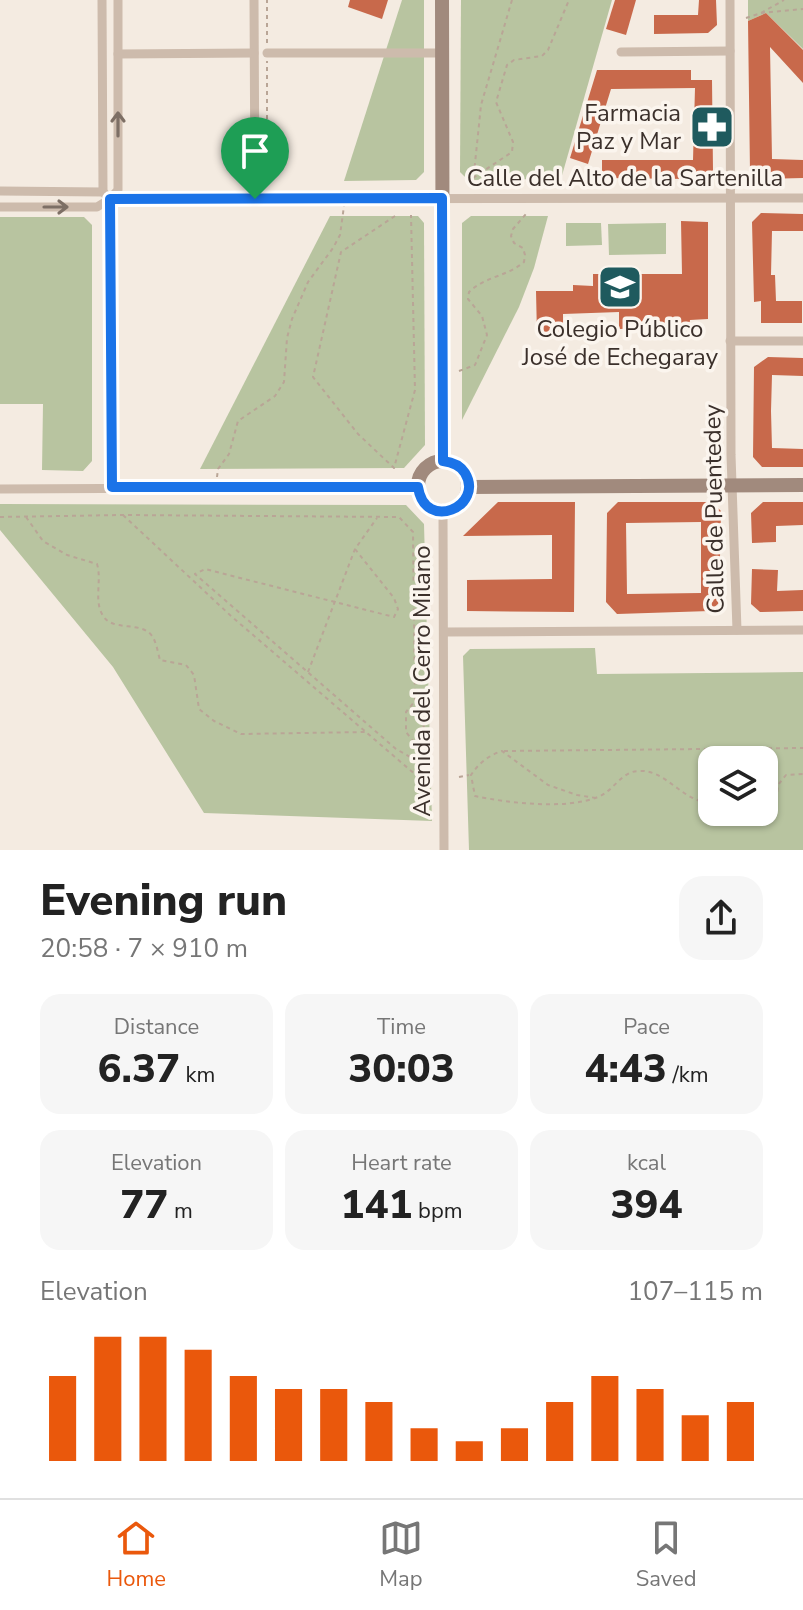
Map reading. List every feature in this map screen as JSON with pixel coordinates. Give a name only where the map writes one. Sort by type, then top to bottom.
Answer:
[{"type":"main road","points":[[442,0],[443,461]]},
{"type":"main road","points":[[443,461],[458,466],[468,479],[469,487],[461,505],[443,511],[427,507],[418,487],[424,471],[443,461]]},
{"type":"main road","points":[[469,487],[803,485]]},
{"type":"street","points":[[102,0],[112,487]]},
{"type":"street","points":[[107,195],[118,190],[118,0]]},
{"type":"street","points":[[254,0],[255,199]]},
{"type":"street","name":"Calle de Puentedey","points":[[730,0],[730,341],[737,630]]},
{"type":"street","points":[[621,52],[730,51]]},
{"type":"street","points":[[118,54],[254,53]]},
{"type":"street","points":[[267,53],[442,53]]},
{"type":"street","name":"Calle del Alto de la Sartenilla","points":[[0,191],[255,199],[803,198]]},
{"type":"street","name":"Calle del Alto de la Sartenilla","points":[[0,207],[97,207],[107,195]]},
{"type":"street","points":[[730,341],[803,341]]},
{"type":"street","points":[[0,489],[418,487]]},
{"type":"street","name":"Avenida del Cerro Milano","points":[[443,511],[444,848]]},
{"type":"street","points":[[444,632],[803,630]]},
{"type":"path","points":[[267,0],[267,167]]},
{"type":"path","points":[[473,183],[481,105],[512,0]]},
{"type":"path","points":[[473,178],[512,152],[513,142],[496,102],[507,65],[514,60],[542,56],[548,50],[569,0]]},
{"type":"path","points":[[746,18],[784,0]]},
{"type":"path","points":[[761,13],[803,9]]},
{"type":"path","points":[[215,487],[218,469],[229,454],[238,421],[275,396],[284,382],[287,338],[292,319],[308,282],[340,235],[344,198]]},
{"type":"path","points":[[459,371],[475,365],[487,335],[482,316],[468,299],[469,292],[477,283],[495,278],[524,262],[523,248],[514,243],[511,236],[526,214]]},
{"type":"path","points":[[395,216],[341,252],[313,377],[358,434],[394,468],[415,390],[411,215]]},
{"type":"path","points":[[123,515],[231,616],[417,776],[431,777]]},
{"type":"path","points":[[0,517],[399,517],[413,532],[415,701],[423,711],[424,733],[416,745]]},
{"type":"path","points":[[26,517],[43,541],[67,555],[97,564],[99,606],[104,618],[111,624],[145,631],[153,636],[160,660],[186,665],[194,675],[199,709],[214,721],[241,734],[366,732]]},
{"type":"path","points":[[306,678],[355,549],[378,517]]},
{"type":"path","points":[[355,549],[394,598],[398,609],[394,617],[205,569],[195,574],[396,749],[417,761]]},
{"type":"path","points":[[415,701],[406,712],[406,732],[416,745],[418,803]]},
{"type":"path","points":[[698,801],[656,775],[639,771],[629,772],[596,798],[515,804],[475,796],[471,775],[476,767],[502,751],[803,748]]},
{"type":"path","points":[[502,751],[548,785],[596,798]]},
{"type":"path","points":[[778,785],[786,775],[803,774]]},
{"type":"path","points":[[459,777],[471,775]]},
{"type":"green space","points":[[402,0],[424,0],[424,172],[416,180],[344,181]]},
{"type":"green space","points":[[461,0],[612,0],[561,179],[468,180],[460,172]]},
{"type":"green space","points":[[748,0],[803,0],[803,49],[766,13],[748,21]]},
{"type":"green space","points":[[330,216],[418,216],[424,223],[425,445],[404,468],[200,469]]},
{"type":"green space","points":[[471,216],[548,216],[534,268],[519,307],[462,420],[462,223]]},
{"type":"green space","points":[[0,217],[84,217],[92,225],[92,461],[83,471],[42,470],[43,404],[0,404]]},
{"type":"green space","points":[[566,223],[601,223],[602,245],[566,246]]},
{"type":"green space","points":[[666,223],[666,254],[609,255],[608,224]]},
{"type":"green space","points":[[0,504],[406,505],[424,524],[432,821],[204,813],[113,667],[0,530]]},
{"type":"green space","points":[[595,648],[597,674],[803,672],[803,850],[469,850],[463,656],[470,649]]},
{"type":"building","points":[[350,0],[388,0],[382,19],[348,7]]},
{"type":"building","points":[[615,0],[636,0],[626,35],[606,29]]},
{"type":"building","points":[[699,0],[716,0],[717,25],[708,33],[654,34],[654,15],[698,15]]},
{"type":"building","points":[[766,13],[803,50],[803,83],[770,47],[772,159],[803,160],[803,178],[758,179],[750,172],[748,21]]},
{"type":"building","points":[[597,70],[691,70],[691,80],[712,80],[713,171],[709,171],[709,175],[691,175],[691,179],[602,178],[602,160],[693,160],[695,88],[611,89],[588,164],[570,158]]},
{"type":"building","points":[[761,213],[803,214],[803,231],[772,231],[771,275],[775,275],[776,301],[802,301],[802,323],[761,323],[761,301],[754,302],[752,222]]},
{"type":"building","points":[[681,221],[708,222],[708,319],[690,320],[689,327],[619,329],[619,312],[563,314],[563,334],[537,335],[536,291],[573,291],[573,285],[593,286],[593,274],[682,274]]},
{"type":"building","points":[[768,357],[803,358],[803,376],[772,375],[771,411],[772,448],[803,449],[803,467],[762,467],[753,457],[754,367]]},
{"type":"building","points":[[498,502],[575,502],[574,612],[467,611],[467,580],[552,579],[552,535],[463,536]]},
{"type":"building","points":[[618,502],[712,502],[721,511],[719,603],[710,611],[617,614],[606,602],[607,513]],"holes":[[[701,522],[701,593],[627,594],[626,523]]]},
{"type":"building","points":[[763,502],[803,502],[803,525],[776,526],[776,542],[752,543],[751,513]]},
{"type":"building","points":[[752,569],[778,570],[777,591],[803,590],[803,611],[760,612],[751,604]]},
{"type":"place","name":"Farmacia Paz y Mar","points":[[712,127]]},
{"type":"place","name":"Colegio Público José de Echegaray","points":[[620,287]]},
{"type":"route","points":[[442,198],[443,461],[458,466],[468,479],[468,494],[461,505],[450,511],[427,507],[418,487],[112,487],[110,199],[255,199],[442,198]]}]
